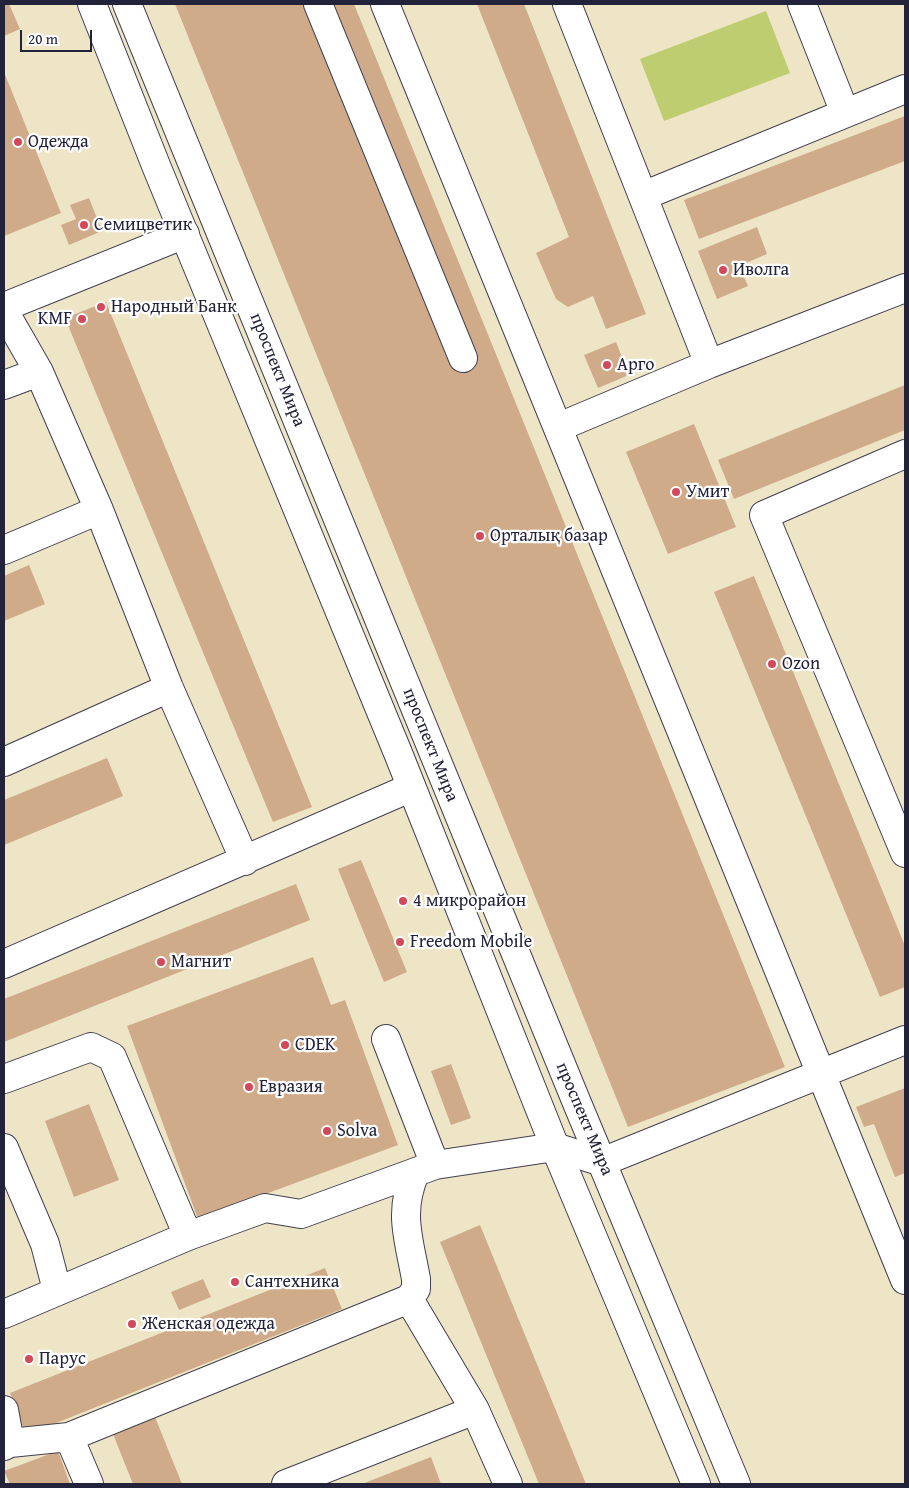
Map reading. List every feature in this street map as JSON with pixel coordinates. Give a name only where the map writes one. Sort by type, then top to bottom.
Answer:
[{"type":"street","name":"проспект Мира","points":[[92,4],[555,1147],[696,1484]]},
{"type":"street","name":"проспект Мира","points":[[127,4],[736,1484]]},
{"type":"street","points":[[318,4],[463,358]]},
{"type":"street","points":[[386,4],[905,1280]]},
{"type":"street","points":[[567,4],[709,364]]},
{"type":"street","points":[[802,4],[845,113]]},
{"type":"street","points":[[643,196],[905,89]]},
{"type":"street","points":[[185,234],[4,309],[39,372],[99,510],[169,688],[245,861]]},
{"type":"street","points":[[559,427],[709,364],[905,288]]},
{"type":"street","points":[[4,385],[39,372]]},
{"type":"street","points":[[905,454],[764,515],[905,853]]},
{"type":"street","points":[[4,550],[99,510]]},
{"type":"street","points":[[4,762],[169,688]]},
{"type":"street","points":[[4,964],[410,788]]},
{"type":"street","points":[[386,1039],[425,1169]]},
{"type":"street","points":[[4,1314],[188,1236],[265,1208],[301,1214],[425,1169],[555,1147],[602,1162],[905,1040]]},
{"type":"street","points":[[4,1079],[91,1047],[112,1058],[188,1236]]},
{"type":"street","points":[[4,1148],[46,1244],[57,1290]]},
{"type":"street","points":[[4,1410],[7,1444],[69,1437],[409,1299],[416,1289],[416,1279],[404,1213],[406,1193],[425,1169]]},
{"type":"street","points":[[409,1299],[475,1410],[508,1484]]},
{"type":"street","points":[[286,1484],[475,1410]]},
{"type":"street","points":[[69,1437],[89,1484]]},
{"type":"green space","points":[[766,11],[790,73],[664,121],[640,59]]},
{"type":"building","points":[[4,4],[9,4],[20,29],[4,36]]},
{"type":"building","name":"Орталық базар","points":[[175,4],[354,4],[785,1067],[628,1127]]},
{"type":"building","points":[[477,4],[524,4],[646,314],[606,329],[593,296],[568,307],[556,299],[536,253],[569,237]]},
{"type":"building","name":"Одежда","points":[[4,72],[61,213],[4,236]]},
{"type":"building","points":[[905,116],[905,161],[699,239],[684,200]]},
{"type":"building","points":[[89,198],[102,231],[69,245],[61,225],[76,219],[70,205]]},
{"type":"building","points":[[757,227],[767,254],[739,266],[748,286],[717,299],[698,251]]},
{"type":"building","points":[[106,302],[312,807],[273,822],[65,318]]},
{"type":"building","name":"Арго","points":[[616,342],[629,375],[598,388],[584,355]]},
{"type":"building","points":[[905,385],[905,430],[734,499],[718,460]]},
{"type":"building","points":[[694,424],[736,527],[668,554],[626,452]]},
{"type":"building","points":[[29,565],[45,604],[4,621],[4,576]]},
{"type":"building","points":[[754,576],[905,946],[905,987],[880,997],[714,592]]},
{"type":"building","points":[[107,758],[123,796],[4,845],[4,800]]},
{"type":"building","points":[[361,860],[407,972],[384,982],[338,869]]},
{"type":"building","points":[[296,884],[310,920],[4,1042],[4,999]]},
{"type":"building","points":[[313,957],[331,1005],[345,1000],[398,1145],[198,1219],[127,1026]]},
{"type":"building","points":[[451,1064],[471,1118],[451,1125],[431,1071]]},
{"type":"building","points":[[905,1088],[905,1173],[895,1177],[874,1124],[864,1127],[856,1107]]},
{"type":"building","points":[[89,1104],[119,1180],[74,1197],[45,1121]]},
{"type":"building","points":[[480,1225],[586,1484],[539,1484],[440,1242]]},
{"type":"building","points":[[325,1268],[342,1309],[26,1435],[10,1393]]},
{"type":"building","points":[[203,1279],[211,1297],[179,1310],[171,1292]]},
{"type":"building","points":[[155,1417],[182,1484],[133,1484],[113,1434]]},
{"type":"building","points":[[58,1451],[70,1484],[10,1484],[4,1471]]},
{"type":"building","points":[[431,1457],[441,1484],[362,1484]]},
{"type":"place","name":"Одежда","points":[[18,142]]},
{"type":"place","name":"Семицветик","points":[[84,225]]},
{"type":"place","name":"Иволга","points":[[723,270]]},
{"type":"place","name":"Народный Банк","points":[[101,307]]},
{"type":"place","name":"KMF","points":[[82,319]]},
{"type":"place","name":"Арго","points":[[607,365]]},
{"type":"place","name":"Умит","points":[[676,492]]},
{"type":"place","name":"Орталық базар","points":[[480,536]]},
{"type":"place","name":"Ozon","points":[[772,664]]},
{"type":"place","name":"4 микрорайон","points":[[403,901]]},
{"type":"place","name":"Freedom Mobile","points":[[400,942]]},
{"type":"place","name":"Магнит","points":[[161,962]]},
{"type":"place","name":"CDEK","points":[[285,1045]]},
{"type":"place","name":"Евразия","points":[[249,1087]]},
{"type":"place","name":"Solva","points":[[327,1131]]},
{"type":"place","name":"Сантехника","points":[[235,1282]]},
{"type":"place","name":"Женская одежда","points":[[132,1324]]},
{"type":"place","name":"Парус","points":[[29,1359]]}]
